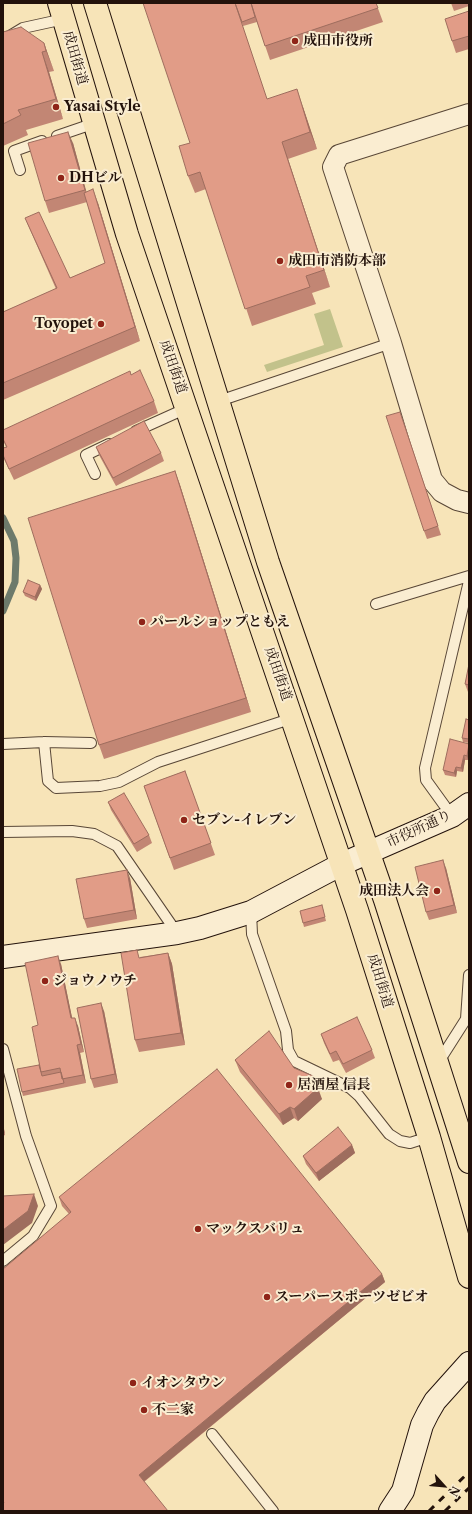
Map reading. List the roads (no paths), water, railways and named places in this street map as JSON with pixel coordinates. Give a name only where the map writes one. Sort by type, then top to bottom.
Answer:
[{"type":"highway","name":"成田街道","points":[[95,3],[268,562],[368,852],[438,1063],[460,1119],[469,1162]]},
{"type":"highway","name":"成田街道","points":[[62,11],[127,234],[342,864],[429,1138],[469,1277]]},
{"type":"street","points":[[469,114],[339,155],[333,167],[391,343],[432,480],[442,492],[457,500],[469,503]]},
{"type":"street","name":"市役所通り","points":[[3,957],[177,933],[200,928],[251,912],[342,864],[452,816],[469,804]]},
{"type":"street","points":[[390,1511],[402,1491],[422,1425],[431,1407],[444,1390],[469,1363]]},
{"type":"lane","points":[[3,40],[23,28],[62,11]]},
{"type":"lane","points":[[20,170],[14,151],[95,123]]},
{"type":"lane","points":[[219,401],[391,343]]},
{"type":"lane","points":[[96,474],[86,455],[187,408]]},
{"type":"lane","points":[[376,604],[469,576]]},
{"type":"lane","points":[[452,816],[426,780],[425,768],[469,581]]},
{"type":"lane","points":[[44,742],[48,781],[56,788],[100,786],[119,782],[158,762],[293,718]]},
{"type":"lane","points":[[3,744],[44,742],[91,744]]},
{"type":"lane","points":[[3,832],[72,831],[94,834],[117,846],[177,933]]},
{"type":"lane","points":[[251,912],[252,934],[286,1031],[288,1050],[294,1061],[350,1088],[389,1134],[400,1141],[410,1143],[429,1138]]},
{"type":"lane","points":[[438,1063],[466,1019],[469,975]]},
{"type":"lane","points":[[3,1049],[26,1136],[51,1206],[33,1236],[3,1261]]},
{"type":"lane","points":[[212,1434],[273,1511]]},
{"type":"waterway","points":[[3,518],[14,541],[16,558],[15,582],[3,611]]},
{"type":"railway","points":[[429,1511],[469,1472]]},
{"type":"railway","points":[[445,1511],[469,1488]]},
{"type":"place","name":"成田市役所","points":[[295,41]]},
{"type":"place","name":"Yasai Style","points":[[56,107]]},
{"type":"place","name":"DHビル","points":[[61,178]]},
{"type":"place","name":"成田市消防本部","points":[[280,261]]},
{"type":"place","name":"Toyopet","points":[[101,324]]},
{"type":"place","name":"パールショップともえ","points":[[142,622]]},
{"type":"place","name":"セブン-イレブン","points":[[184,820]]},
{"type":"place","name":"成田法人会","points":[[437,891]]},
{"type":"place","name":"ジョウノウチ","points":[[45,981]]},
{"type":"place","name":"居酒屋 信長","points":[[289,1085]]},
{"type":"place","name":"マックスバリュ","points":[[198,1229]]},
{"type":"place","name":"スーパースポーツゼビオ","points":[[267,1297]]},
{"type":"place","name":"イオンタウン","points":[[133,1383]]},
{"type":"place","name":"不二家","points":[[144,1410]]}]
